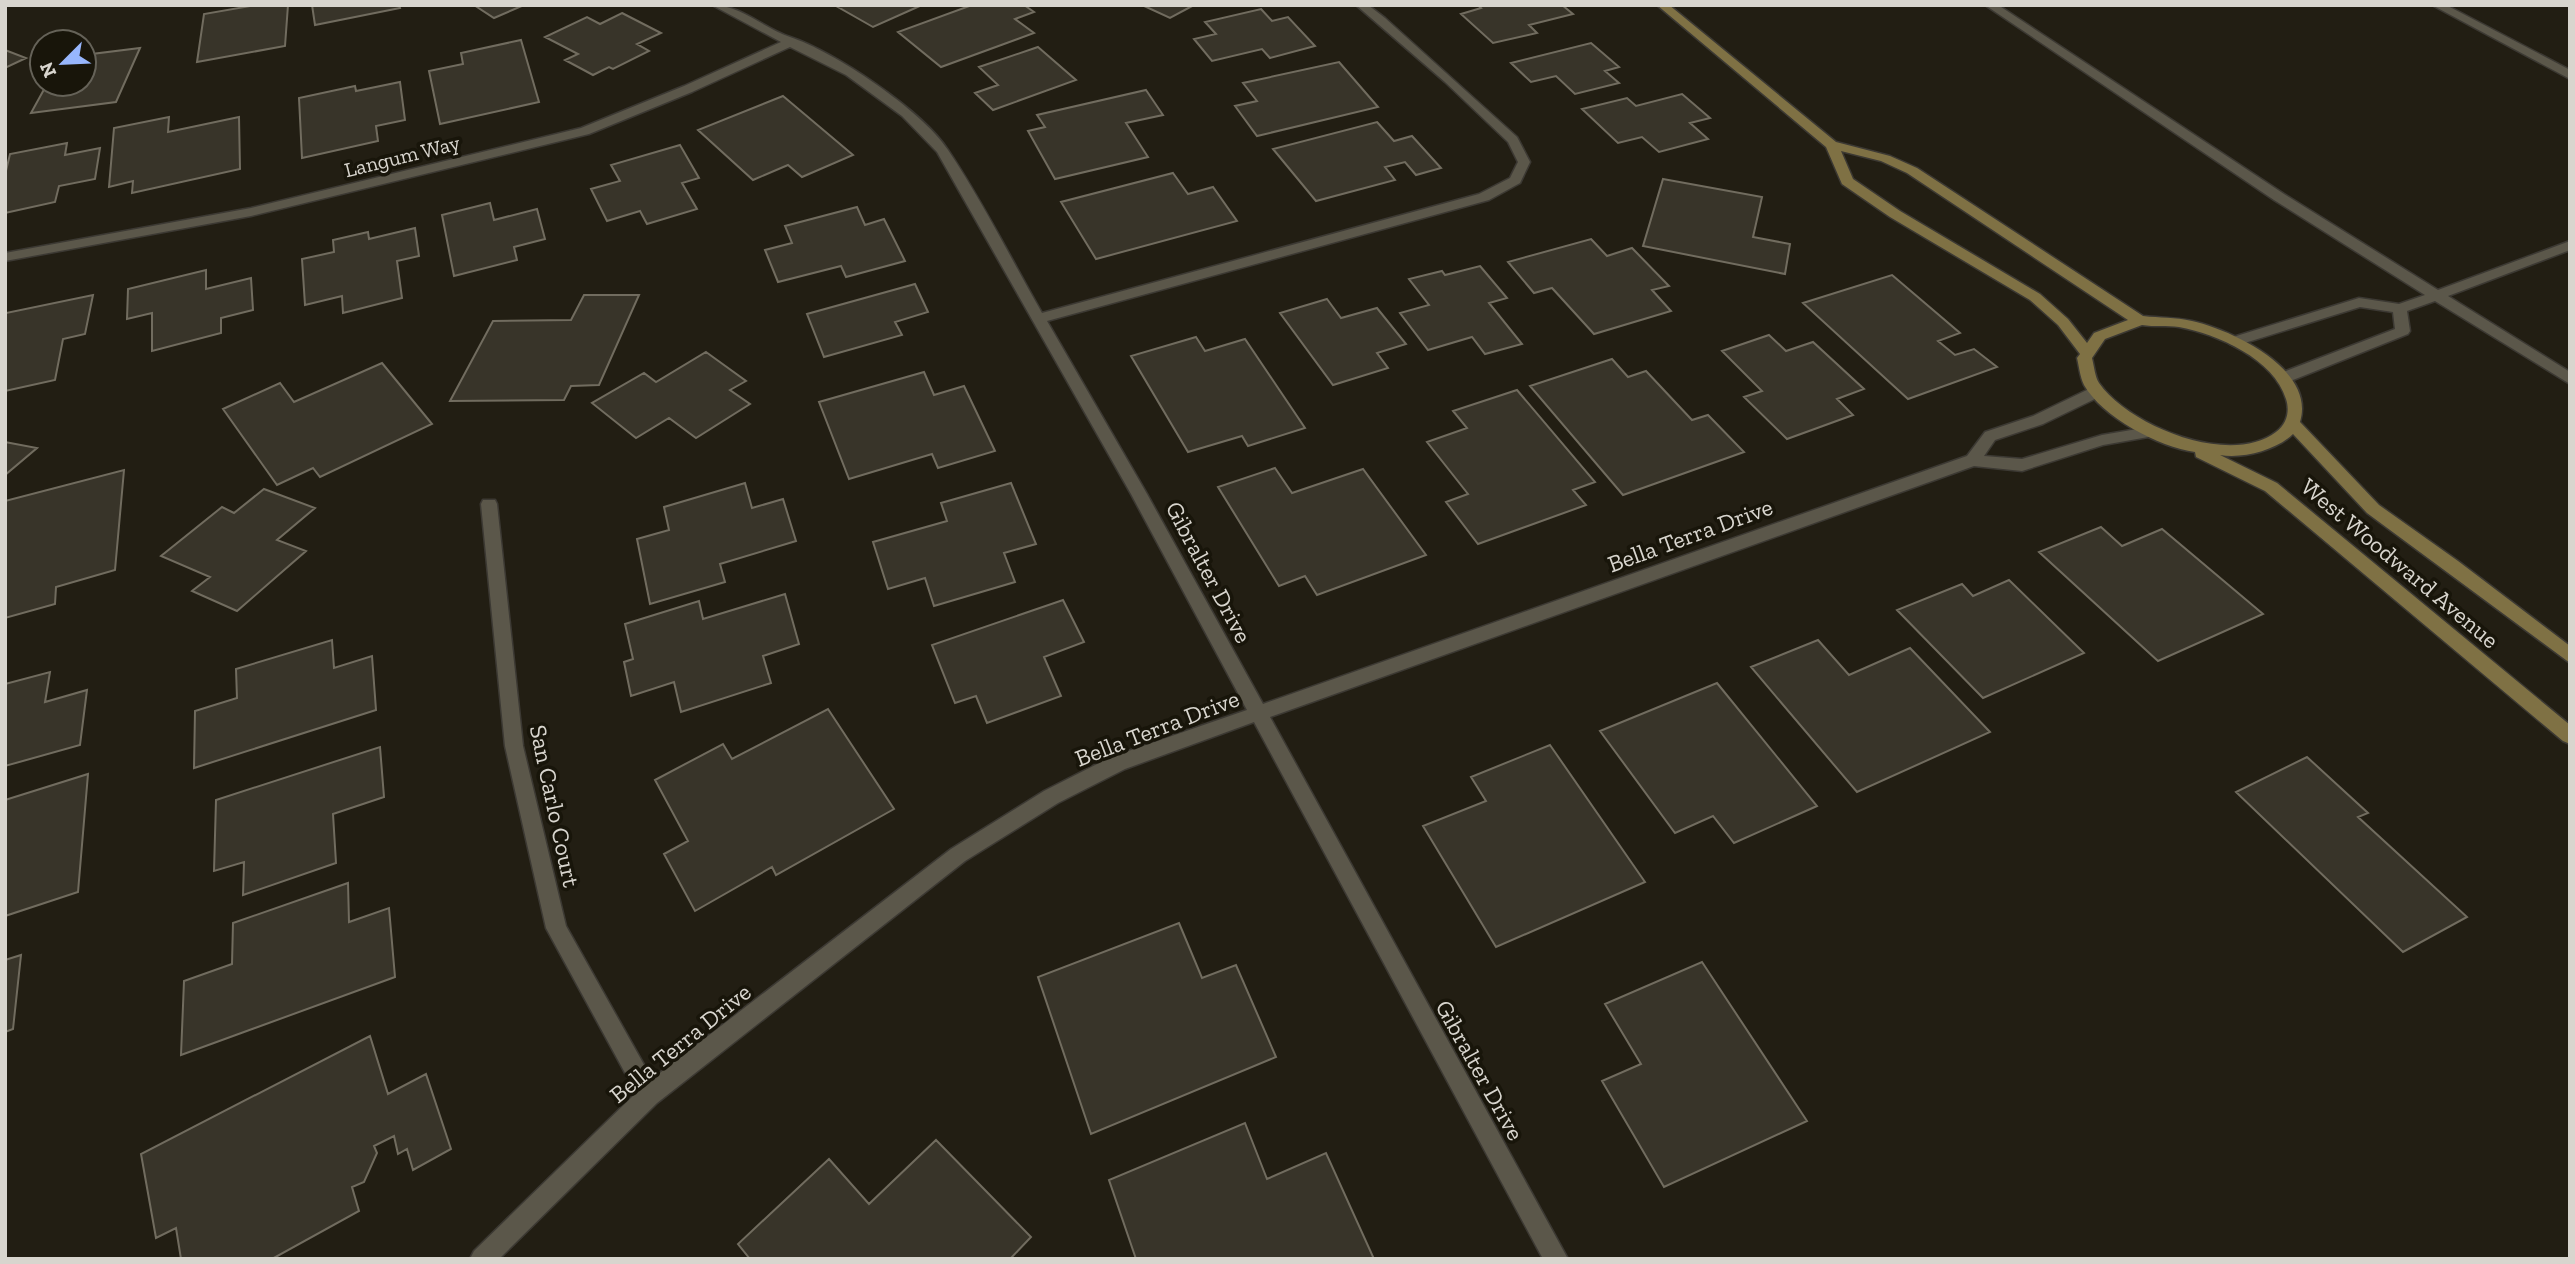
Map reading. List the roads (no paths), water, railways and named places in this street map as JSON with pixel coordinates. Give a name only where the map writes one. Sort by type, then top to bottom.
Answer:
[{"type":"street","name":"Gibralter Drive","points":[[717,5],[850,72],[906,113],[942,150],[1139,494],[1556,1259]]},
{"type":"street","points":[[1040,318],[1484,197],[1515,180],[1524,162],[1513,140],[1449,79],[1361,5]]},
{"type":"street","points":[[1662,5],[1832,145],[1891,161],[1920,175],[2141,320]]},
{"type":"street","points":[[1990,5],[2279,197],[2570,379]]},
{"type":"street","points":[[2437,5],[2570,75]]},
{"type":"street","name":"Langum Way","points":[[5,257],[251,212],[585,131],[688,89],[793,41]]},
{"type":"street","points":[[1832,145],[1847,181],[1895,214],[2035,297],[2063,322],[2086,352]]},
{"type":"street","points":[[2235,341],[2360,302],[2400,309],[2570,245]]},
{"type":"street","points":[[2283,378],[2403,331],[2400,309]]},
{"type":"street","points":[[2141,320],[2172,321],[2235,341],[2262,359],[2283,378],[2294,400],[2292,423],[2281,438],[2256,449],[2223,451],[2186,446],[2149,432],[2118,414],[2096,392],[2085,371],[2086,352],[2095,336],[2115,326],[2141,320]]},
{"type":"street","name":"Bella Terra Drive","points":[[1973,460],[1990,436],[2038,420],[2096,392]]},
{"type":"street","name":"West Woodward Avenue","points":[[2292,423],[2373,509],[2452,565],[2570,656]]},
{"type":"street","name":"Bella Terra Drive","points":[[482,1259],[649,1095],[958,855],[1039,804],[1118,764],[1973,460],[2022,466],[2102,440],[2149,432]]},
{"type":"street","name":"West Woodward Avenue","points":[[2186,446],[2272,487],[2570,736]]},
{"type":"street","name":"San Carlo Court","points":[[489,504],[514,746],[556,929],[649,1095]]}]
